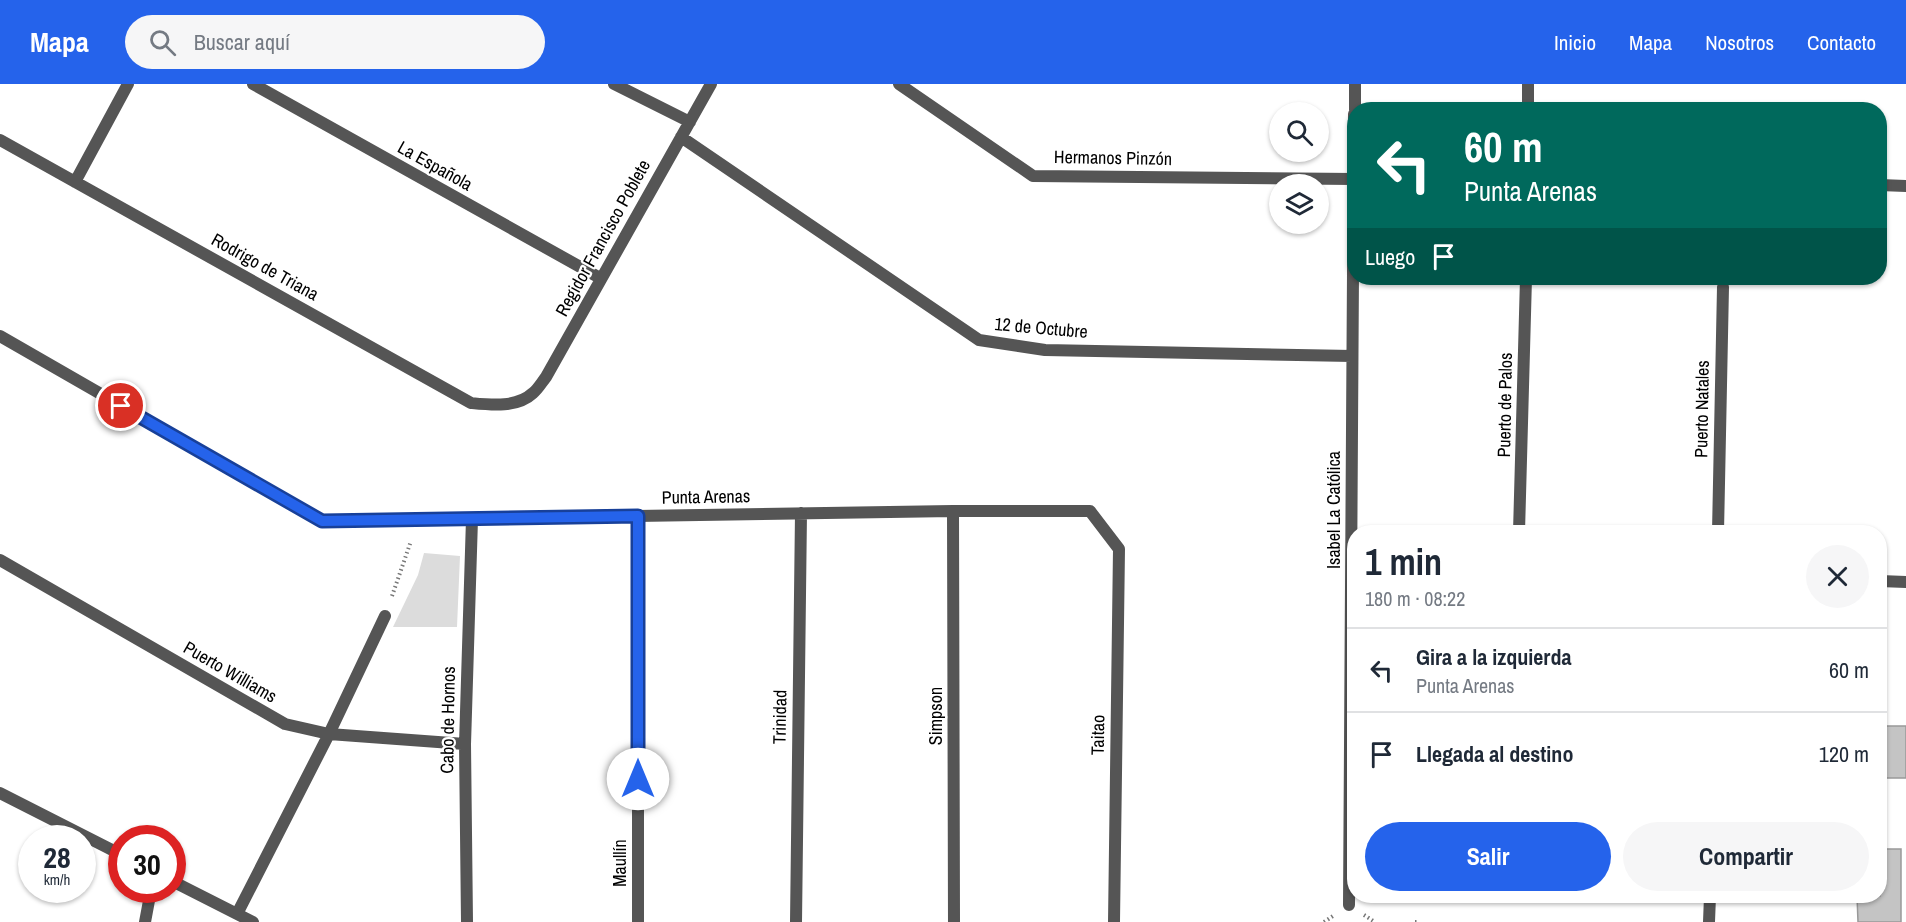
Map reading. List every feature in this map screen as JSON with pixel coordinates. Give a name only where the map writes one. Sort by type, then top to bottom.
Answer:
[{"type":"street","points":[[75,182],[128,84]]},
{"type":"street","name":"La Española","points":[[253,84],[600,279]]},
{"type":"street","points":[[614,84],[690,122]]},
{"type":"street","name":"Regidor Francisco Poblete","points":[[518,401],[532,394],[546,377],[711,84]]},
{"type":"street","name":"Hermanos Pinzón","points":[[899,84],[1033,176],[1347,179]]},
{"type":"street","points":[[1355,84],[1355,102]]},
{"type":"street","points":[[1528,84],[1528,102]]},
{"type":"street","name":"12 de Octubre","points":[[681,137],[979,340],[1045,350],[1352,356]]},
{"type":"street","name":"Rodrigo de Triana","points":[[0,140],[471,403],[498,405],[518,401]]},
{"type":"street","points":[[1887,186],[1906,186]]},
{"type":"street","name":"Isabel La Católica","points":[[1353,285],[1353,525]]},
{"type":"street","name":"Puerto de Palos","points":[[1520,525],[1526,285]]},
{"type":"street","name":"Puerto Natales","points":[[1718,525],[1723,287]]},
{"type":"street","name":"Punta Arenas","points":[[0,336],[322,521],[1090,511],[1119,549]]},
{"type":"street","name":"Simpson","points":[[953,511],[954,922]]},
{"type":"street","name":"Trinidad","points":[[796,922],[801,513]]},
{"type":"street","name":"Maullín","points":[[638,516],[638,922]]},
{"type":"street","name":"Cabo de Hornos","points":[[467,922],[465,744],[472,519]]},
{"type":"street","name":"Taitao","points":[[1114,922],[1119,549]]},
{"type":"street","name":"Puerto Williams","points":[[0,560],[285,724],[329,734],[465,744]]},
{"type":"street","points":[[1887,582],[1906,582]]},
{"type":"street","points":[[237,914],[329,734],[385,616]]},
{"type":"street","points":[[0,793],[108,848]]},
{"type":"street","points":[[186,888],[253,922]]},
{"type":"street","points":[[145,922],[149,903]]},
{"type":"street","points":[[1709,922],[1710,903]]},
{"type":"path","points":[[385,616],[418,520]]},
{"type":"shaded area","points":[[424,553],[460,556],[457,627],[393,627],[418,575]]},
{"type":"building","points":[[1887,726],[1906,726],[1906,778],[1887,778]]},
{"type":"building","points":[[1887,849],[1901,849],[1901,922],[1858,922],[1857,903],[1887,903]]},
{"type":"route","points":[[121,406],[322,521],[638,516],[638,779]]}]
